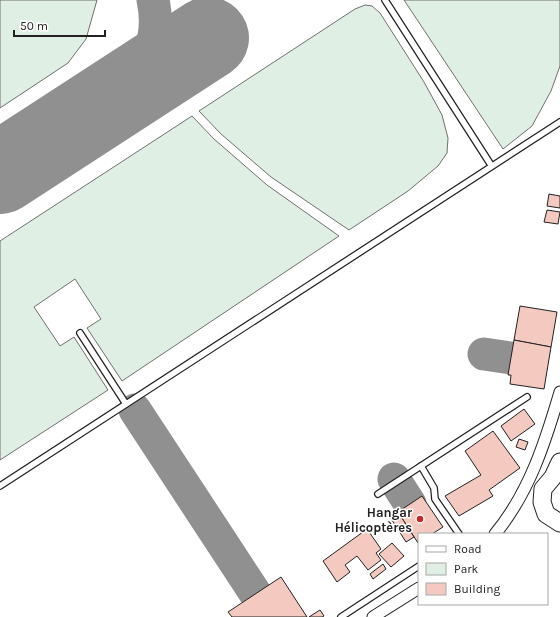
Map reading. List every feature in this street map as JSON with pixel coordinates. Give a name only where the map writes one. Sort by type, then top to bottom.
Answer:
[{"type":"main road","points":[[558,471],[543,489],[542,502],[546,514],[560,523]]},
{"type":"street","points":[[496,533],[507,519],[525,488],[544,445],[560,392]]},
{"type":"street","points":[[373,617],[418,589]]},
{"type":"lane","points":[[385,0],[491,165]]},
{"type":"lane","points":[[0,486],[491,165],[560,122]]},
{"type":"lane","points":[[80,333],[126,404]]},
{"type":"lane","points":[[378,494],[527,397]]},
{"type":"lane","points":[[421,466],[434,488],[435,500],[458,533]]},
{"type":"lane","points":[[341,617],[418,567]]},
{"type":"green space","points":[[0,0],[97,0],[86,39],[68,63],[0,108]]},
{"type":"green space","points":[[404,0],[560,0],[560,66],[551,91],[532,126],[503,149]]},
{"type":"green space","points":[[365,5],[372,6],[380,13],[424,82],[442,115],[448,138],[447,153],[438,166],[408,191],[349,230],[271,177],[221,134],[199,111],[355,9]]},
{"type":"green space","points":[[192,116],[214,139],[267,185],[339,236],[122,381],[87,328],[101,319],[75,279],[34,307],[60,346],[74,337],[108,390],[0,460],[0,241]]},
{"type":"building","points":[[549,194],[560,196],[560,208],[547,206]]},
{"type":"building","points":[[547,210],[560,212],[558,224],[544,222]]},
{"type":"building","points":[[520,306],[557,312],[551,347],[514,340]]},
{"type":"building","points":[[514,340],[551,347],[544,389],[510,384],[511,375],[508,375]]},
{"type":"building","points":[[524,409],[535,424],[511,441],[501,426]]},
{"type":"building","points":[[493,431],[520,468],[489,490],[493,496],[459,516],[445,496],[481,475],[465,451]]},
{"type":"building","points":[[519,439],[528,442],[525,450],[516,447]]},
{"type":"building","name":"Hangar Hélicoptères","points":[[422,496],[443,527],[434,533],[418,533],[418,543],[398,512]]},
{"type":"building","points":[[398,512],[414,537],[406,542],[390,517]]},
{"type":"building","points":[[367,529],[381,549],[376,553],[381,560],[368,570],[357,556],[345,565],[350,572],[337,582],[323,561]]},
{"type":"building","points":[[392,543],[404,556],[391,567],[379,554]]},
{"type":"building","points":[[383,564],[386,569],[373,579],[370,574]]},
{"type":"building","points":[[281,577],[307,617],[232,617],[228,612]]},
{"type":"building","points":[[320,610],[324,616],[309,617]]},
{"type":"taxiway","points":[[118,97],[136,75],[149,53],[155,29],[153,0]]},
{"type":"taxiway","points":[[484,354],[511,358]]},
{"type":"taxiway","points":[[135,410],[255,593]]},
{"type":"taxiway","points":[[394,479],[410,504]]},
{"type":"runway","points":[[0,173],[208,38]]},
{"type":"place","name":"Hangar Hélicoptères","points":[[420,519]]}]
